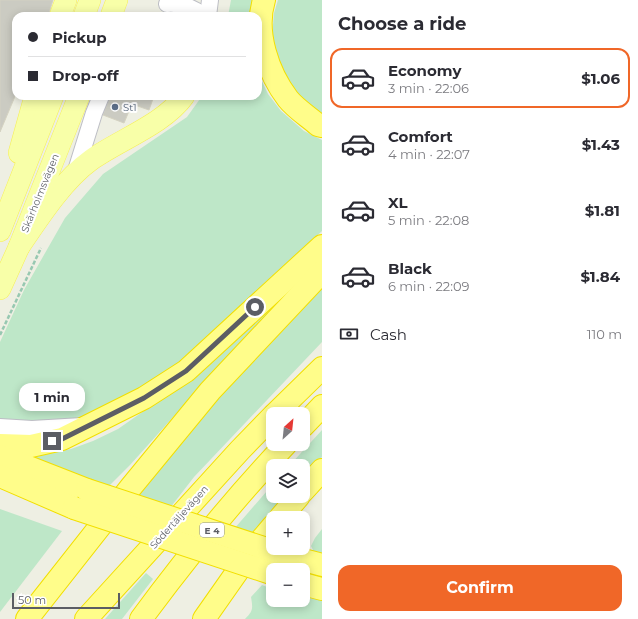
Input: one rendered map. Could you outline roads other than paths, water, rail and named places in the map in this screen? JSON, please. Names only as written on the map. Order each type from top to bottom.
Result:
[{"type":"highway","points":[[261,12],[264,0]]},
{"type":"highway","points":[[262,39],[271,71],[288,99],[318,125],[322,126]]},
{"type":"highway","points":[[0,445],[31,446],[62,439],[144,398],[186,371],[322,246]]},
{"type":"highway","points":[[27,619],[131,487],[210,391],[322,272]]},
{"type":"highway","points":[[282,407],[322,368]]},
{"type":"highway","points":[[310,419],[322,406]]},
{"type":"highway","name":"Södertäljevägen","points":[[86,619],[266,423]]},
{"type":"highway","name":"E 4","points":[[141,619],[176,573],[262,469],[279,451]]},
{"type":"highway","points":[[0,456],[87,490],[258,547],[322,565]]},
{"type":"highway","points":[[310,483],[322,470]]},
{"type":"highway","points":[[0,476],[74,508]]},
{"type":"highway","points":[[0,485],[266,572]]},
{"type":"highway","points":[[286,511],[292,503]]},
{"type":"highway","points":[[204,619],[250,552],[266,534]]},
{"type":"highway","points":[[310,586],[322,589]]},
{"type":"main road","points":[[62,12],[66,0]]},
{"type":"main road","points":[[86,12],[90,0]]},
{"type":"main road","points":[[112,12],[117,0]]},
{"type":"main road","points":[[120,12],[121,0]]},
{"type":"main road","points":[[9,209],[19,152],[34,100]]},
{"type":"main road","points":[[0,231],[51,100]]},
{"type":"main road","name":"Skärholmsvägen","points":[[0,289],[19,247],[77,100]]},
{"type":"main road","points":[[19,247],[40,215],[75,174],[91,160],[166,113],[177,105],[181,100]]},
{"type":"lane","points":[[163,2],[173,3],[196,12],[210,0]]},
{"type":"lane","points":[[75,174],[99,100]]},
{"type":"lane","points":[[0,427],[32,429],[90,426]]},
{"type":"place","name":"St1","points":[[115,107]]}]
